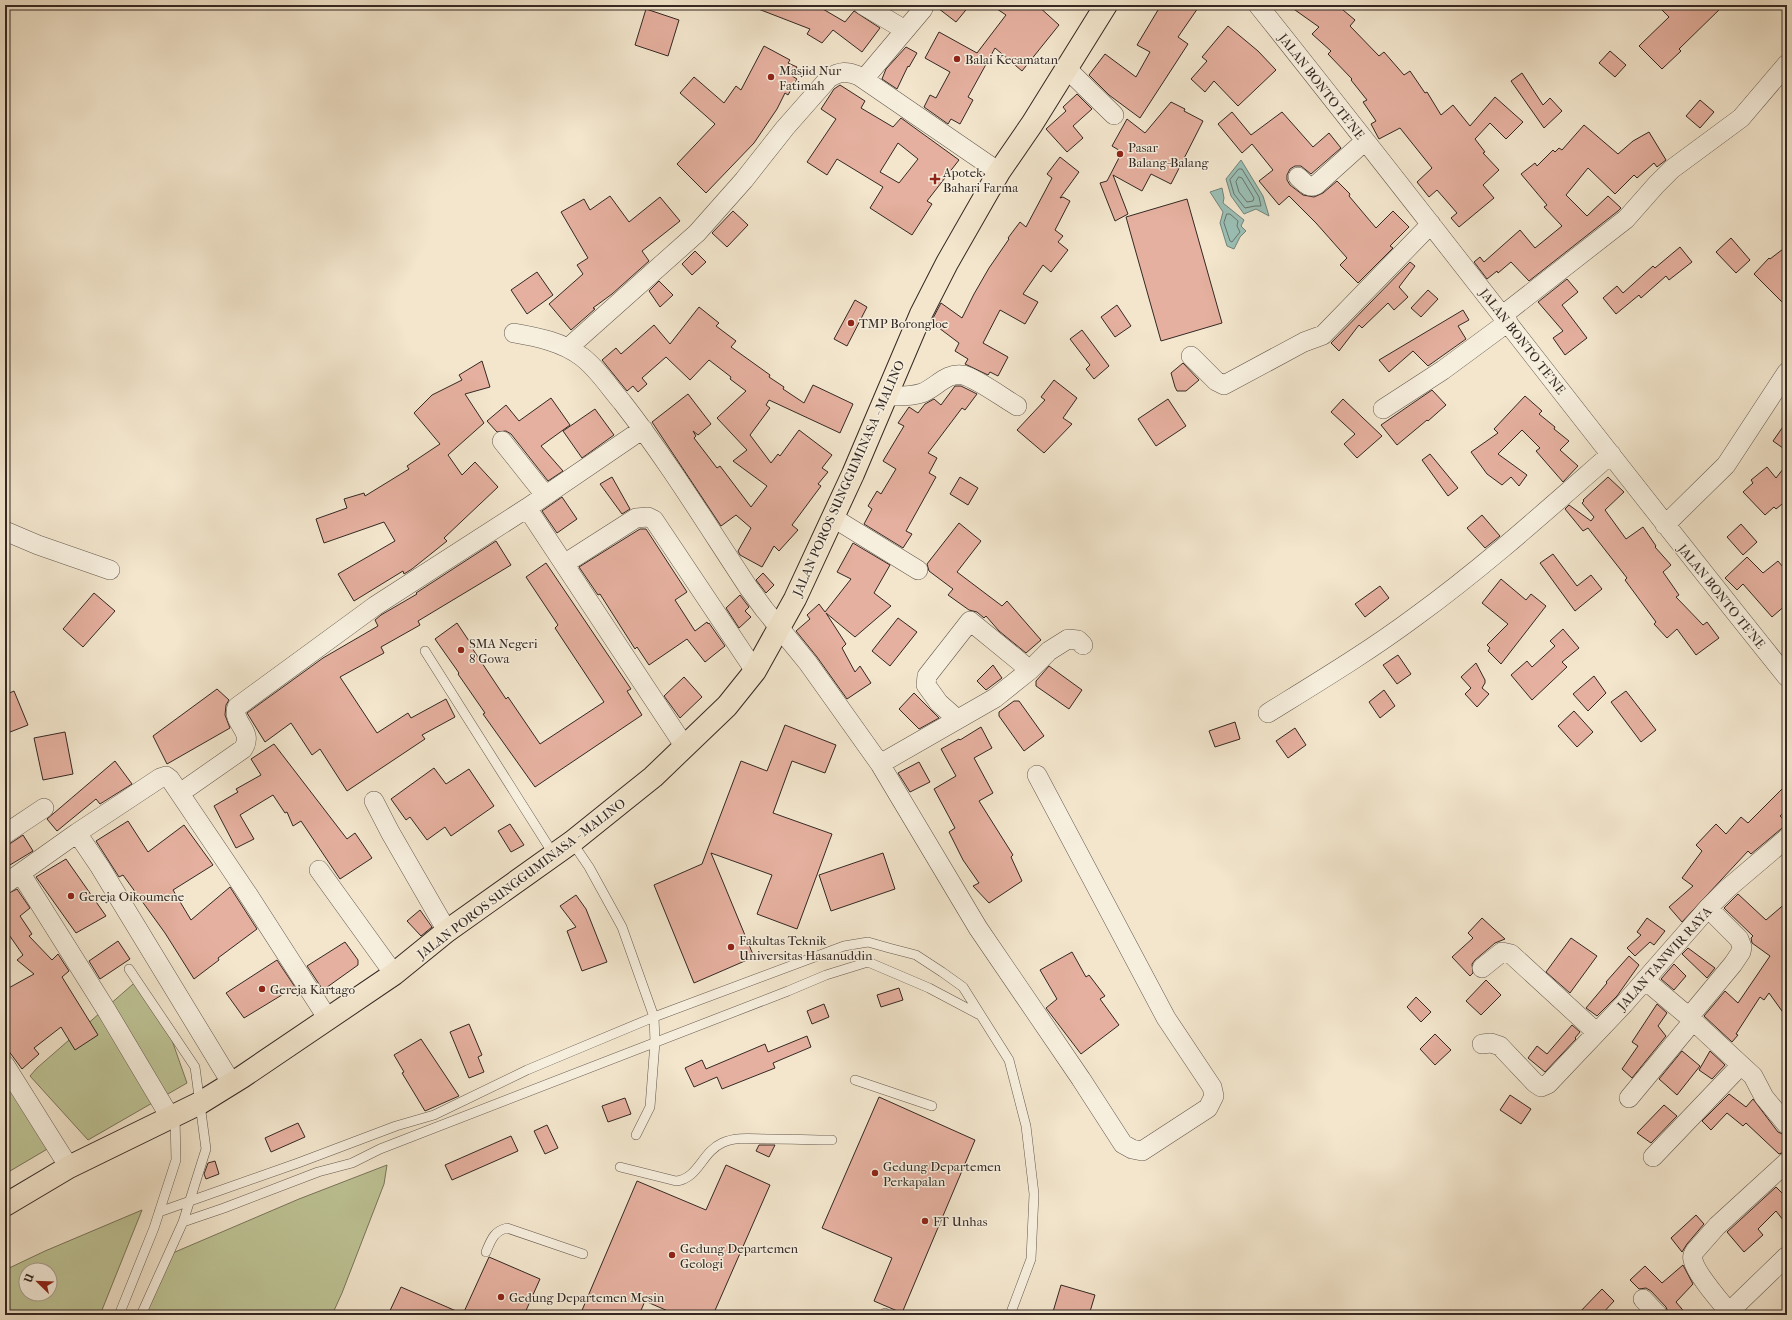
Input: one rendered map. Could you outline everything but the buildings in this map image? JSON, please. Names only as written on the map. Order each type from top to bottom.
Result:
[{"type":"main road","name":"JALAN POROS SUNGGUMINASA - MALINO","points":[[6,1201],[69,1167],[200,1103],[232,1084],[394,974],[447,931],[572,842],[653,777],[727,706],[755,671],[780,628],[853,474],[921,314],[972,218],[999,172],[1032,124],[1106,5]]},
{"type":"street","points":[[863,5],[905,30]]},
{"type":"street","name":"JALAN BONTO TE'NE","points":[[1258,5],[1506,319],[1664,525],[1787,677]]},
{"type":"street","points":[[864,79],[923,8]]},
{"type":"street","points":[[1382,409],[1443,370],[1626,219],[1672,169],[1741,118],[1787,64]]},
{"type":"street","points":[[1066,68],[1114,115]]},
{"type":"street","points":[[568,348],[696,233],[744,180],[785,128],[829,78],[843,72],[850,72],[864,79],[999,172]]},
{"type":"street","points":[[1298,177],[1307,186],[1312,187],[1316,185],[1365,141]]},
{"type":"street","points":[[1191,356],[1216,381],[1224,385],[1304,342],[1318,338],[1323,335],[1431,224]]},
{"type":"street","points":[[514,333],[536,337],[568,348],[581,356],[594,368],[643,429],[748,587],[808,663],[880,764],[978,928],[1077,1072],[1123,1144],[1132,1149],[1142,1151],[1208,1108],[1214,1096],[1212,1087],[1166,1018],[1037,776]]},
{"type":"street","points":[[1664,525],[1715,478],[1726,465],[1787,372]]},
{"type":"street","points":[[886,396],[913,396],[924,392],[947,377],[955,374],[971,378],[1017,406]]},
{"type":"street","points":[[180,793],[243,749],[247,743],[247,737],[236,716],[235,711],[237,707],[375,606],[527,508],[643,429]]},
{"type":"street","points":[[502,441],[545,495]]},
{"type":"street","points":[[1268,714],[1353,660],[1416,617],[1505,548],[1611,454]]},
{"type":"street","points":[[527,508],[685,747]]},
{"type":"street","points":[[564,564],[636,518],[648,517],[654,520],[755,671]]},
{"type":"street","points":[[832,518],[918,570]]},
{"type":"street","points":[[5,531],[38,545],[110,570]]},
{"type":"street","points":[[957,718],[939,703],[926,685],[927,676],[970,621],[1030,670]]},
{"type":"street","points":[[880,764],[957,718],[995,698],[1030,670],[1049,651],[1068,639],[1078,640],[1083,645]]},
{"type":"street","points":[[5,884],[77,833],[160,778],[166,776],[180,793],[328,1019]]},
{"type":"street","points":[[374,801],[390,832],[447,931]]},
{"type":"street","points":[[5,834],[44,808]]},
{"type":"street","points":[[77,833],[100,867],[232,1084]]},
{"type":"street","name":"JALAN TANWIR RAYA","points":[[1482,1044],[1491,1043],[1500,1046],[1535,1083],[1541,1087],[1548,1084],[1645,980],[1708,908],[1727,889],[1787,838]]},
{"type":"street","points":[[319,870],[394,974]]},
{"type":"street","points":[[21,874],[172,1116]]},
{"type":"street","points":[[1629,1098],[1741,952],[1742,947],[1739,939],[1708,908]]},
{"type":"street","points":[[1482,968],[1502,952],[1511,954],[1596,1032]]},
{"type":"street","points":[[1645,980],[1691,1019],[1753,1076],[1764,1097],[1787,1125]]},
{"type":"street","points":[[5,1065],[69,1167]]},
{"type":"street","points":[[1653,1157],[1741,1065]]},
{"type":"street","points":[[1787,1162],[1717,1226],[1695,1251],[1692,1260],[1702,1278],[1728,1314],[1787,1256]]},
{"type":"street","points":[[1643,1300],[1658,1315]]},
{"type":"lane","points":[[425,651],[554,855]]},
{"type":"lane","points":[[572,842],[589,867],[622,927],[654,1017],[655,1042],[650,1108],[636,1135]]},
{"type":"lane","points":[[159,1212],[298,1163],[396,1126],[434,1115],[527,1070],[654,1017],[844,946],[868,942],[916,955],[963,987],[1008,1060],[1026,1126],[1034,1194],[1031,1259],[1010,1315]]},
{"type":"lane","points":[[183,1222],[318,1172],[352,1163],[380,1149],[788,992],[826,975],[868,962],[928,988],[979,1014]]},
{"type":"lane","points":[[128,969],[195,1067],[206,1149],[183,1222],[141,1315]]},
{"type":"lane","points":[[855,1080],[932,1106]]},
{"type":"lane","points":[[119,1315],[159,1212],[176,1160],[172,1116]]},
{"type":"lane","points":[[620,1167],[676,1181],[685,1180],[695,1171],[706,1155],[716,1146],[734,1139],[832,1140]]},
{"type":"lane","points":[[486,1252],[495,1233],[501,1229],[507,1228],[583,1254]]},
{"type":"green space","points":[[140,978],[168,1029],[187,1083],[88,1140],[30,1076],[37,1068]]},
{"type":"green space","points":[[5,1080],[49,1148],[5,1174]]},
{"type":"green space","points":[[387,1165],[384,1184],[332,1315],[144,1315],[168,1255],[299,1199]]},
{"type":"green space","points":[[142,1210],[100,1315],[5,1315],[5,1270],[18,1264],[18,1302],[58,1302],[58,1262],[22,1262]]},
{"type":"water","points":[[1241,160],[1263,196],[1269,216],[1256,209],[1244,214],[1231,196],[1226,179]]},
{"type":"water","points":[[1222,188],[1224,198],[1223,203],[1244,220],[1241,226],[1246,231],[1240,237],[1234,249],[1227,246],[1220,223],[1223,212],[1210,192]]},
{"type":"place","name":"Balai Kecamatan","points":[[957,59]]},
{"type":"place","name":"Masjid Nur Fatimah","points":[[771,77]]},
{"type":"place","name":"Pasar Balang-Balang","points":[[1120,154]]},
{"type":"place","name":"Apotek Bahari Farma","points":[[935,179]]},
{"type":"place","name":"TMP Borongloe","points":[[851,323]]},
{"type":"place","name":"SMA Negeri 8 Gowa","points":[[461,650]]},
{"type":"place","name":"Gereja Oikoumene","points":[[71,896]]},
{"type":"place","name":"Fakultas Teknik Universitas Hasanuddin","points":[[731,947]]},
{"type":"place","name":"Gereja Kartago","points":[[262,989]]},
{"type":"place","name":"Gedung Departemen Perkapalan","points":[[875,1173]]},
{"type":"place","name":"FT Unhas","points":[[925,1221]]},
{"type":"place","name":"Gedung Departemen Geologi","points":[[672,1255]]},
{"type":"place","name":"Gedung Departemen Mesin","points":[[501,1297]]}]
